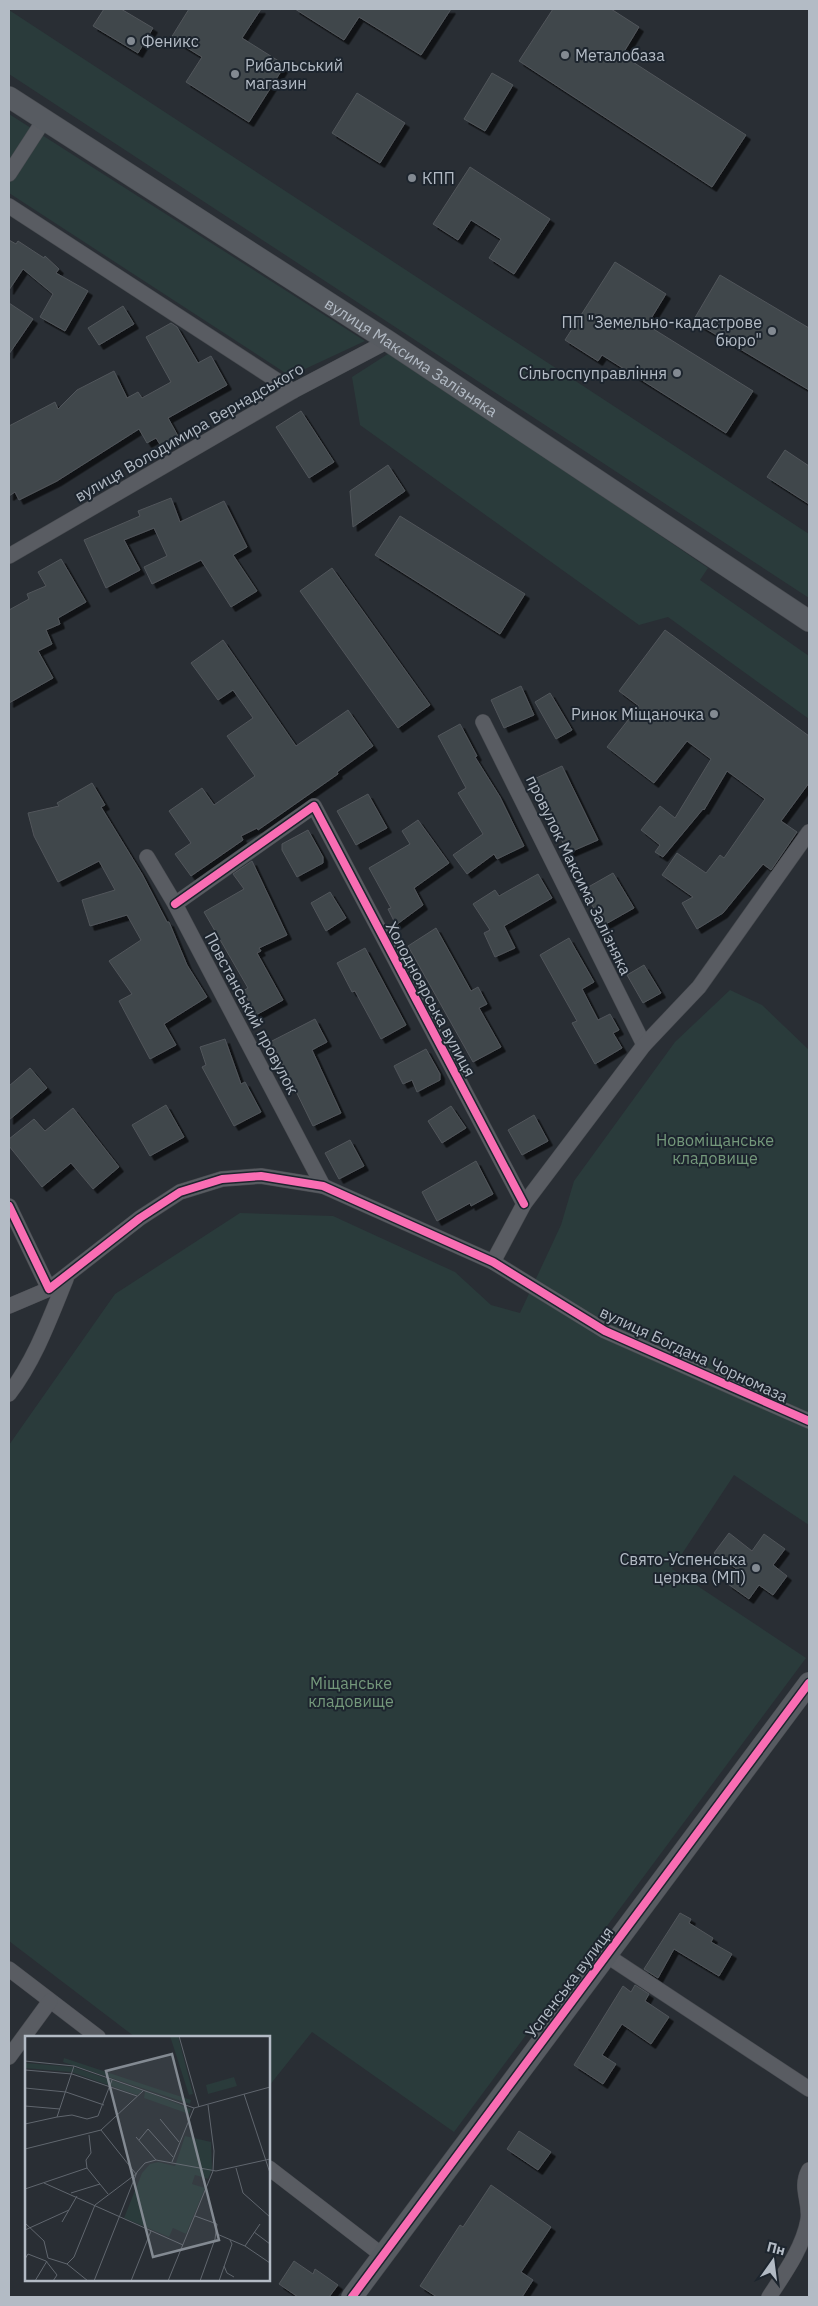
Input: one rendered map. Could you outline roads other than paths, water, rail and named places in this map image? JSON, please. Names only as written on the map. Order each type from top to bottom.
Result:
[{"type":"main road","name":"вулиця Максима Залізняка","points":[[9,97],[388,341],[809,621]]},
{"type":"main road","name":"Успенська вулиця","points":[[352,2297],[809,1683]]},
{"type":"street","points":[[9,174],[44,120]]},
{"type":"street","points":[[9,206],[294,391]]},
{"type":"street","name":"вулиця Володимира Вернадського","points":[[9,556],[294,391],[388,341]]},
{"type":"street","name":"провулок Максима Залізняка","points":[[484,722],[644,1044]]},
{"type":"street","name":"Холодноярська вулиця","points":[[175,904],[314,806],[524,1204]]},
{"type":"street","points":[[492,1262],[524,1204],[644,1044],[699,987],[809,832]]},
{"type":"street","name":"Повстанський провулок","points":[[147,857],[175,904],[323,1186]]},
{"type":"street","name":"вулиця Богдана Чорномаза","points":[[9,1306],[49,1289],[66,1279],[140,1218],[180,1192],[222,1179],[261,1176],[323,1186],[492,1262],[606,1331],[809,1421]]},
{"type":"street","points":[[9,1206],[49,1289]]},
{"type":"street","points":[[9,1394],[20,1379],[49,1321],[66,1279]]},
{"type":"street","name":"Успенська вулиця","points":[[606,1955],[809,2089]]},
{"type":"street","points":[[9,1969],[97,2036]]},
{"type":"street","points":[[9,2057],[50,2000]]},
{"type":"street","points":[[270,2169],[382,2255]]},
{"type":"street","points":[[769,2297],[798,2248],[809,2219],[804,2184],[809,2170]]},
{"type":"place","name":"Феникс","points":[[131,41]]},
{"type":"place","name":"Металобаза","points":[[565,55]]},
{"type":"place","name":"Рибальський магазин","points":[[235,74]]},
{"type":"place","name":"КПП","points":[[412,178]]},
{"type":"place","name":"ПП \"Земельно-кадастрове бюро\"","points":[[772,331]]},
{"type":"place","name":"Сільгоспуправління","points":[[677,373]]},
{"type":"place","name":"Ринок Міщаночка","points":[[714,714]]},
{"type":"place","name":"Свято-Успенська церква (МП)","points":[[756,1568]]},
{"type":"park label","name":"Новоміщанське кладовище","points":[[715,1149]]},
{"type":"park label","name":"Міщанське кладовище","points":[[351,1692]]}]
